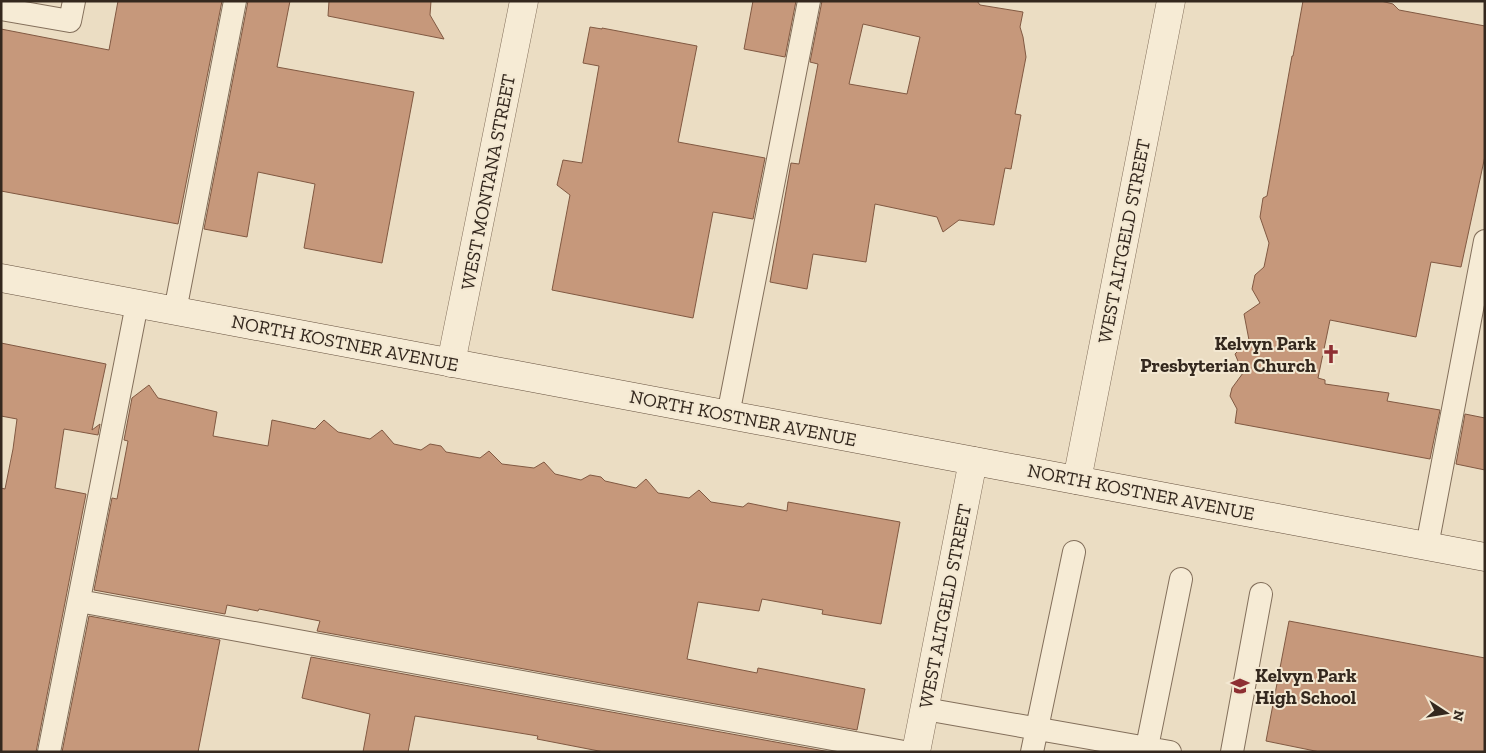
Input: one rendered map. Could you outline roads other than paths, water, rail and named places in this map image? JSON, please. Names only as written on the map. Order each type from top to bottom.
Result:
[{"type":"street","name":"WEST MONTANA STREET","points":[[451,363],[524,1]]},
{"type":"street","name":"WEST ALTGELD STREET","points":[[1077,480],[1171,1]]},
{"type":"street","name":"NORTH KOSTNER AVENUE","points":[[1,278],[1485,557]]},
{"type":"street","name":"WEST ALTGELD STREET","points":[[916,752],[973,461]]},
{"type":"lane","points":[[5,7],[70,22],[74,1]]},
{"type":"lane","points":[[175,311],[235,1]]},
{"type":"lane","points":[[728,415],[809,1]]},
{"type":"lane","points":[[1427,546],[1485,241]]},
{"type":"lane","points":[[49,752],[137,304]]},
{"type":"lane","points":[[1032,752],[1074,552]]},
{"type":"lane","points":[[1146,750],[1181,579]]},
{"type":"lane","points":[[1232,752],[1261,594]]},
{"type":"lane","points":[[79,601],[904,752]]},
{"type":"lane","points":[[925,709],[1037,728],[1146,750],[1170,752]]},
{"type":"place","name":"Kelvyn Park Presbyterian Church","points":[[1331,354]]},
{"type":"place","name":"Kelvyn Park High School","points":[[1240,686]]}]
